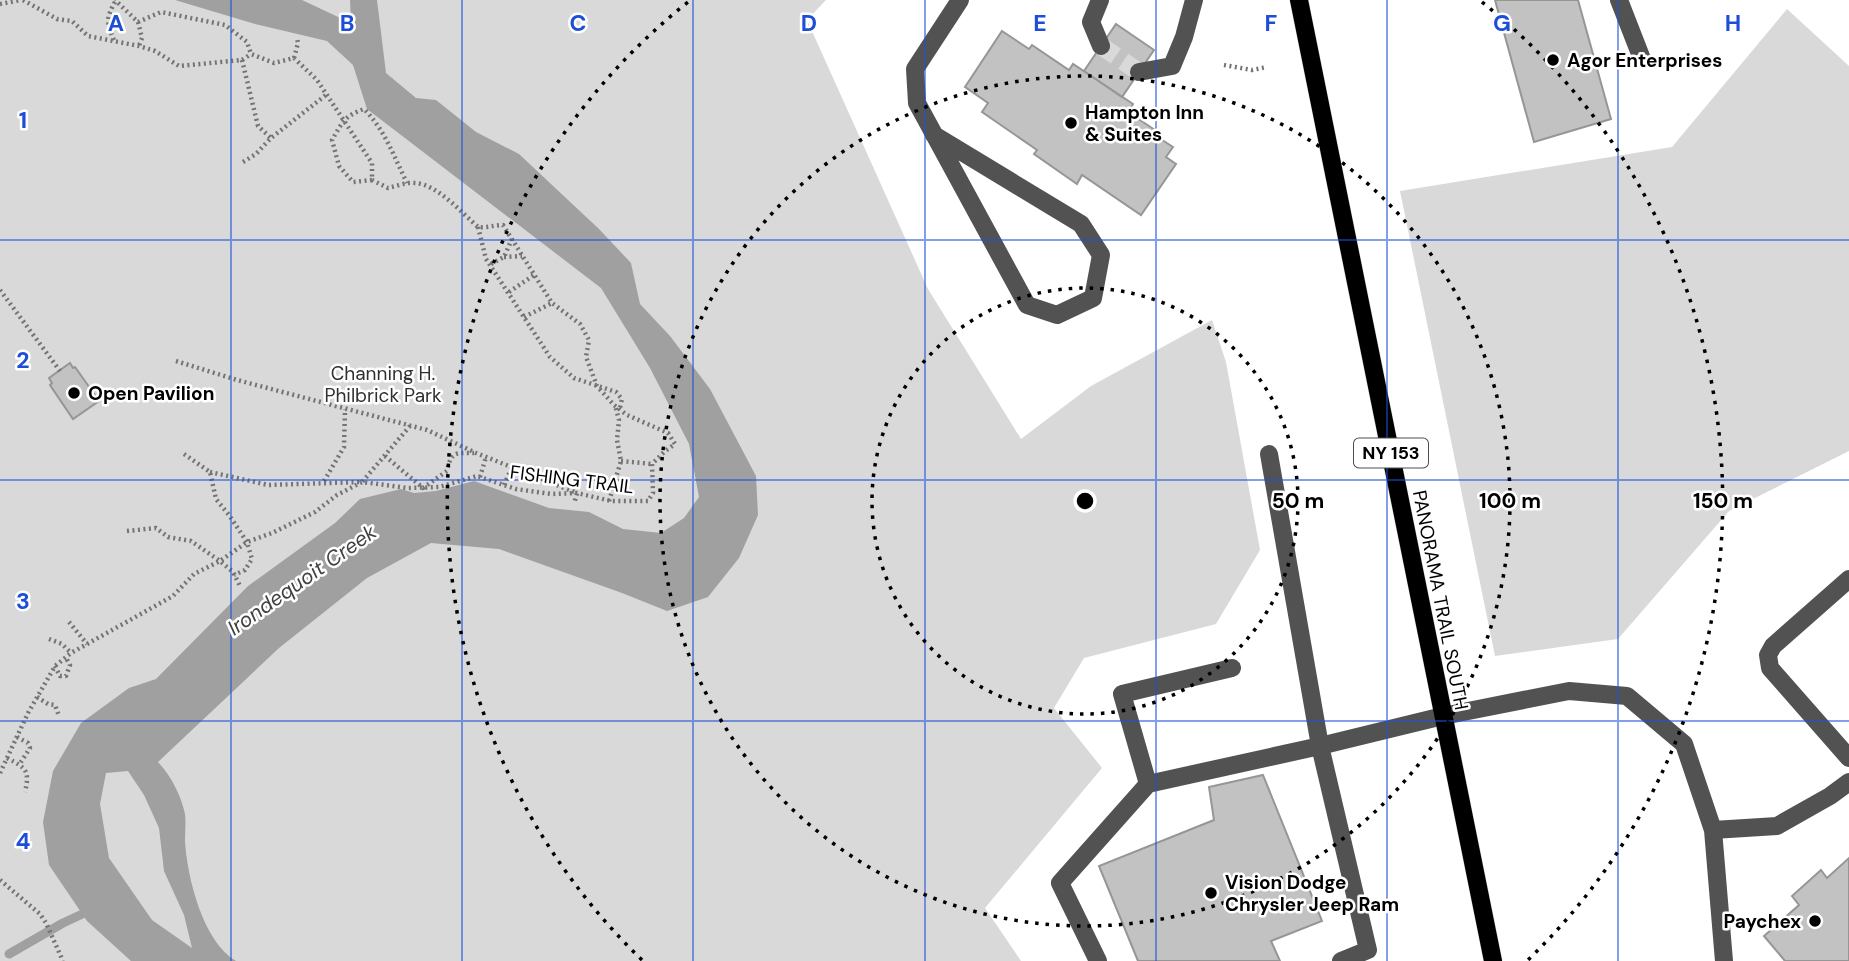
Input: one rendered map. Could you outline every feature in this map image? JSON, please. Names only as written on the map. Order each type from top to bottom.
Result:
[{"type":"main road","name":"PANORAMA TRAIL SOUTH","points":[[1299,0],[1493,961]]},
{"type":"lane","points":[[934,135],[1081,224],[1101,255],[1093,298],[1057,315],[1027,305],[934,135],[917,103],[915,69],[960,0]]},
{"type":"lane","points":[[1100,0],[1091,22],[1101,46]]},
{"type":"lane","points":[[1139,72],[1172,66],[1185,37],[1194,0]]},
{"type":"lane","points":[[1619,0],[1642,59]]},
{"type":"lane","points":[[1269,454],[1320,747],[1368,950],[1341,961]]},
{"type":"lane","points":[[1849,579],[1773,646],[1768,655],[1770,668],[1849,758]]},
{"type":"lane","points":[[1148,784],[1122,694],[1232,668]]},
{"type":"lane","points":[[1098,961],[1060,883],[1148,784],[1320,747],[1443,716],[1569,691],[1627,696],[1684,744],[1713,830],[1724,961]]},
{"type":"lane","points":[[1713,830],[1777,826],[1849,782]]},
{"type":"path","points":[[0,4],[22,0],[57,19],[72,21],[88,36],[155,51],[179,66],[243,60],[251,54]]},
{"type":"path","points":[[114,40],[108,27],[107,15],[116,0],[138,22],[142,38],[139,46]]},
{"type":"path","points":[[138,22],[161,12],[225,25],[247,43],[251,54],[274,63],[294,58]]},
{"type":"path","points":[[294,58],[297,38]]},
{"type":"path","points":[[294,58],[317,80],[372,163],[372,180]]},
{"type":"path","points":[[243,60],[258,126],[271,138]]},
{"type":"path","points":[[1224,65],[1252,70],[1267,67]]},
{"type":"path","points":[[243,162],[326,95]]},
{"type":"path","points":[[407,183],[388,139],[372,117],[364,109],[350,114],[332,140],[339,166],[353,183],[372,180],[388,188],[418,183],[440,194],[478,227],[503,225],[512,239],[504,257]]},
{"type":"path","points":[[478,227],[486,259],[550,357],[574,378],[616,392],[622,398],[620,409]]},
{"type":"path","name":"FISHING TRAIL","points":[[480,477],[516,489],[552,494],[577,493],[609,501],[648,501],[653,493],[652,464],[675,444],[668,433],[627,415],[597,386],[586,357],[589,340],[580,324],[552,303],[512,239]]},
{"type":"path","points":[[491,264],[504,257],[523,256]]},
{"type":"path","points":[[509,292],[534,275]]},
{"type":"path","points":[[0,289],[60,371]]},
{"type":"path","points":[[524,317],[552,303]]},
{"type":"path","points":[[176,360],[237,380],[427,430],[476,453],[577,493],[575,504]]},
{"type":"path","points":[[609,501],[621,461],[617,440],[619,420],[614,405]]},
{"type":"path","points":[[324,482],[344,447],[345,409]]},
{"type":"path","points":[[0,773],[55,666],[71,653],[173,596],[194,574],[220,561],[247,542],[315,512],[337,495],[362,482],[410,426]]},
{"type":"path","points":[[423,488],[447,471],[450,458],[455,454],[476,453]]},
{"type":"path","points":[[184,454],[210,472],[268,485],[362,482],[408,488],[439,488],[480,477],[486,457]]},
{"type":"path","points":[[385,456],[423,488]]},
{"type":"path","points":[[621,461],[652,464]]},
{"type":"path","points":[[503,485],[512,467]]},
{"type":"path","points":[[210,472],[216,499],[247,542],[252,559],[245,570],[234,576]]},
{"type":"path","points":[[127,531],[156,528],[168,537],[191,541],[220,561],[240,586]]},
{"type":"path","points":[[69,622],[87,644]]},
{"type":"path","points":[[49,639],[62,644],[71,653]]},
{"type":"path","points":[[55,666],[60,676],[66,676],[70,665],[66,658]]},
{"type":"path","points":[[37,697],[55,705],[59,716]]},
{"type":"path","points":[[17,737],[28,743],[30,748],[19,765]]},
{"type":"path","points":[[7,758],[23,767],[28,777],[25,792]]},
{"type":"path","points":[[0,880],[40,914],[47,923],[63,961]]},
{"type":"green space","name":"Channing H. Philbrick Park","points":[[0,0],[826,0],[807,20],[928,289],[1021,439],[1091,386],[1212,320],[1226,362],[1260,550],[1216,624],[1084,658],[1054,708],[1102,768],[985,908],[1021,961],[0,961]]},
{"type":"green space","points":[[1787,9],[1849,66],[1849,451],[1729,511],[1618,639],[1495,656],[1400,191],[1672,147]]},
{"type":"water","name":"Irondequoit Creek","points":[[175,0],[302,0],[351,23],[350,0],[377,0],[386,73],[416,98],[436,100],[476,132],[519,154],[631,263],[640,304],[670,336],[710,389],[756,476],[758,515],[739,558],[708,597],[667,611],[499,549],[431,543],[367,578],[279,648],[158,762],[175,786],[183,807],[186,856],[199,907],[214,939],[224,952],[236,961],[131,961],[87,921],[49,865],[43,822],[53,771],[81,723],[129,688],[156,679],[248,586],[335,523],[360,499],[401,489],[414,493],[436,491],[474,481],[549,508],[589,512],[623,529],[661,533],[684,518],[699,497],[689,444],[650,368],[601,288],[367,109],[353,65],[327,41],[255,24]],"holes":[[[128,771],[144,795],[159,828],[164,871],[184,915],[192,948],[152,920],[109,858],[100,804],[106,773]]]},
{"type":"building","name":"Agor Enterprises","points":[[1495,0],[1578,0],[1611,119],[1534,142]]},
{"type":"building","points":[[1116,24],[1154,50],[1122,97],[1084,71]]},
{"type":"building","name":"Hampton Inn & Suites","points":[[1002,31],[1029,49],[1032,45],[1069,70],[1073,64],[1133,104],[1128,112],[1161,134],[1159,138],[1173,147],[1166,157],[1176,164],[1141,215],[1082,175],[1077,184],[1034,154],[1037,150],[982,112],[988,103],[965,87]]},
{"type":"building","name":"Open Pavilion","points":[[70,363],[99,401],[73,419],[50,385],[52,383],[49,378]]},
{"type":"building","name":"Vision Dodge Chrysler Jeep Ram","points":[[1263,775],[1322,921],[1271,941],[1280,961],[1138,961],[1099,866],[1214,820],[1209,787]]},
{"type":"building","name":"Paychex","points":[[1849,858],[1849,961],[1785,961],[1764,936],[1799,905],[1792,896],[1821,870],[1827,878]]},
{"type":"waterway","points":[[9,954],[91,910]]},
{"type":"tunnel","points":[[1101,46],[1139,72]]},
{"type":"place","name":"Agor Enterprises","points":[[1553,60]]},
{"type":"place","name":"Hampton Inn & Suites","points":[[1071,123]]},
{"type":"place","name":"Open Pavilion","points":[[74,393]]},
{"type":"place","name":"Vision Dodge Chrysler Jeep Ram","points":[[1211,893]]},
{"type":"place","name":"Paychex","points":[[1815,921]]}]
